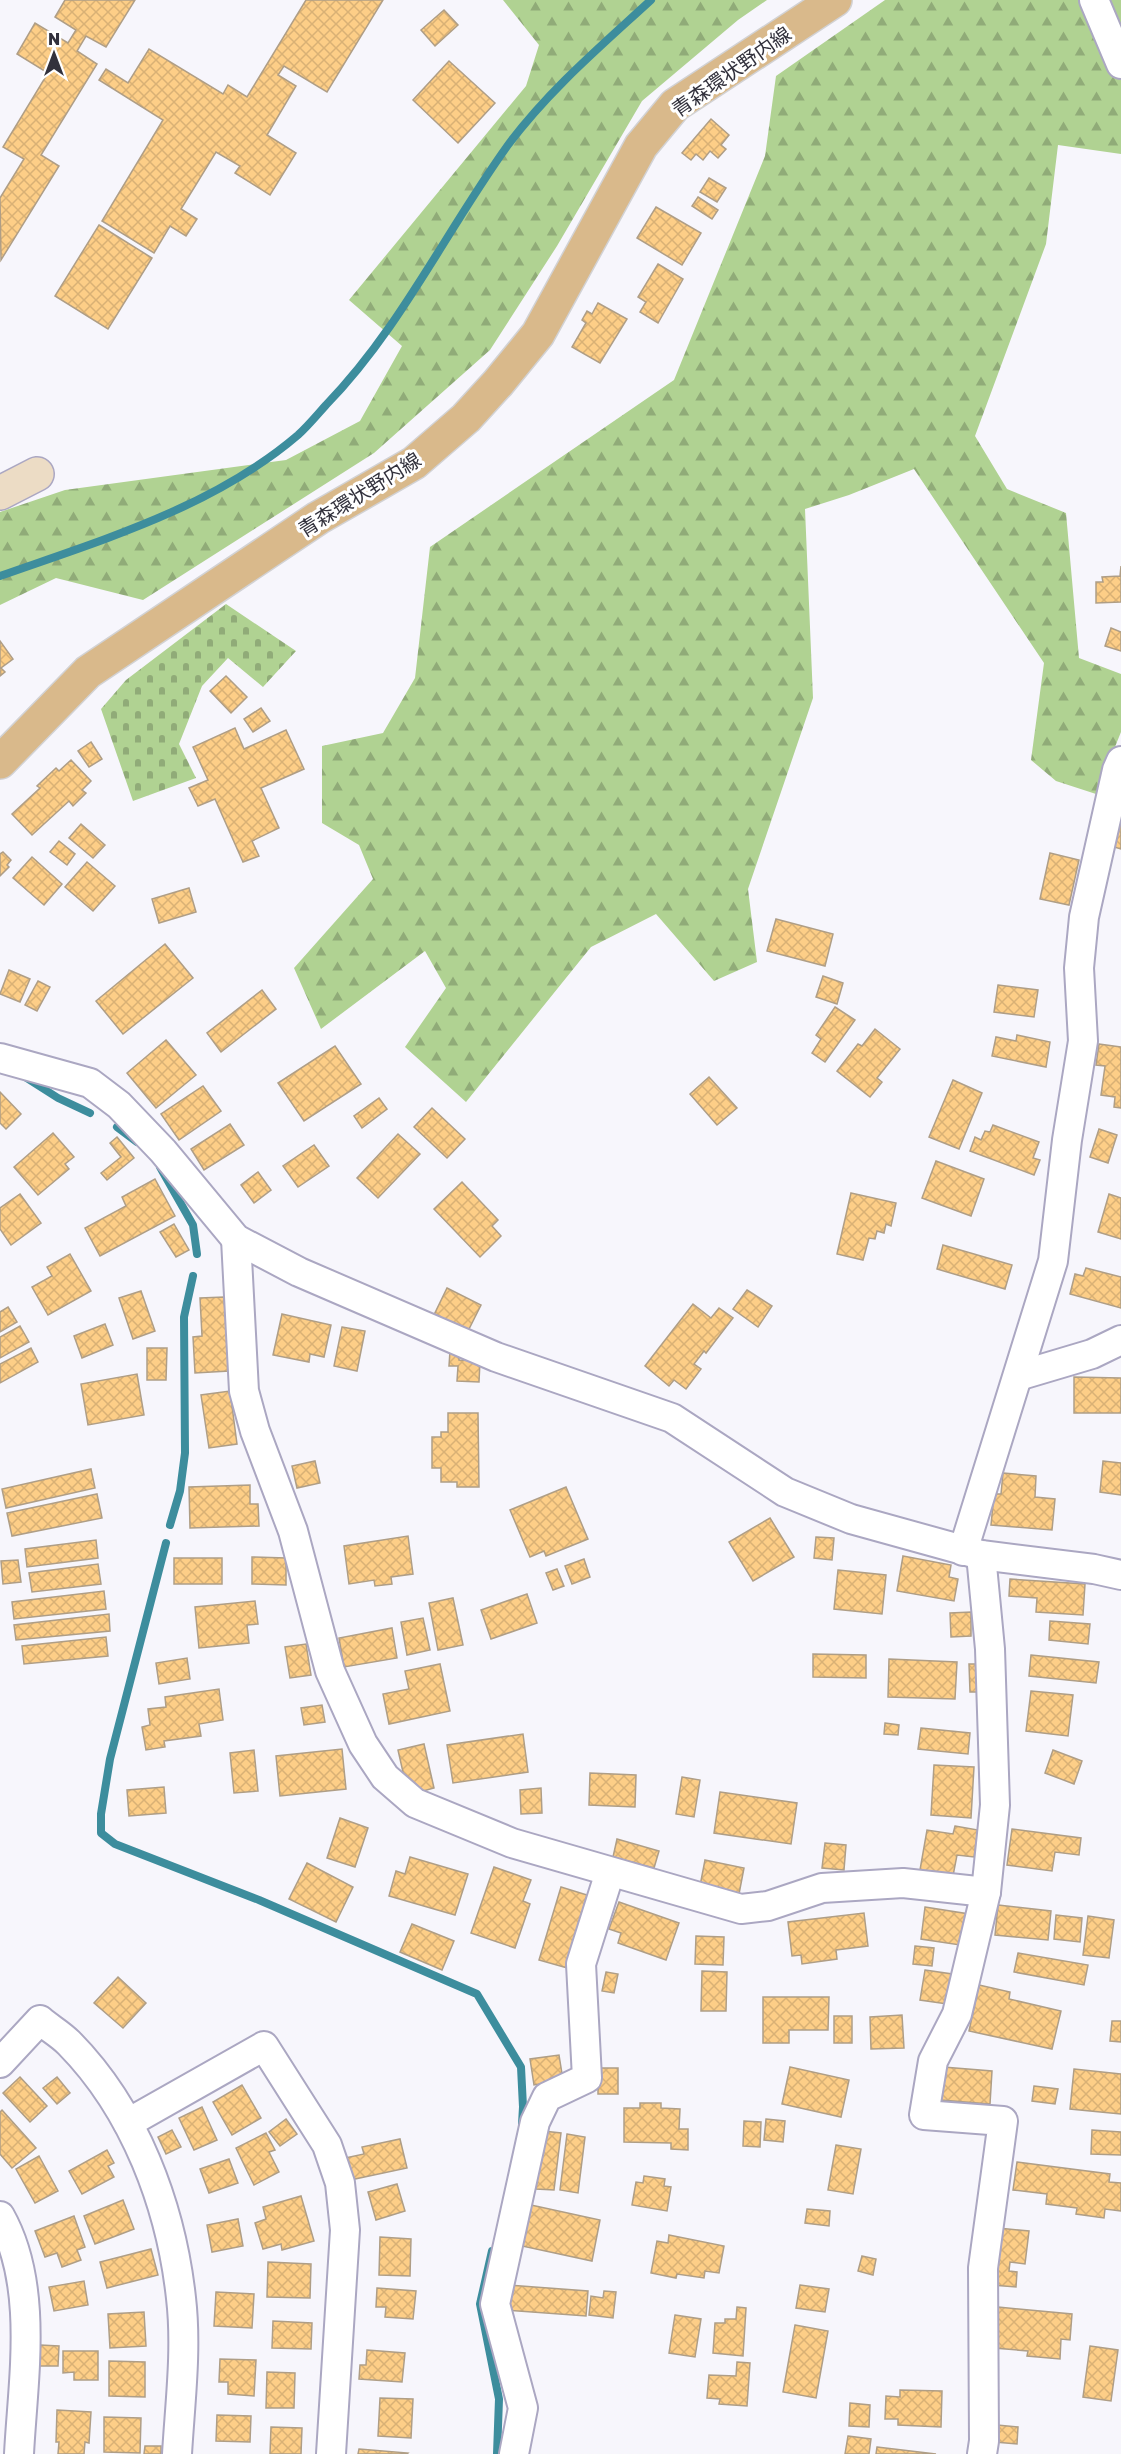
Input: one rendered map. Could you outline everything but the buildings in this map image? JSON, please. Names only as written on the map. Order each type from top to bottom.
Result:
[{"type":"main road","name":"青森環状野内線","points":[[0,762],[88,672],[318,519],[414,463],[466,418],[538,334],[641,146],[675,105],[835,0]]},
{"type":"street","points":[[1094,0],[1121,64]]},
{"type":"street","points":[[0,493],[37,474]]},
{"type":"street","points":[[982,2454],[984,2441],[983,2268],[1003,2121],[924,2115],[933,2061],[957,2014],[986,1892],[995,1805],[990,1649],[972,1553],[1018,1376],[1053,1262],[1067,1140],[1083,1041],[1079,968],[1084,917],[1121,760]]},
{"type":"street","points":[[0,1058],[90,1083],[119,1105],[163,1151],[236,1239],[299,1272],[496,1357],[672,1418],[785,1492],[850,1519],[972,1553],[1094,1569],[1121,1575]]},
{"type":"street","points":[[236,1239],[244,1391],[255,1431],[293,1531],[330,1671],[363,1743],[385,1777],[415,1803],[512,1843],[741,1909],[768,1906],[822,1888],[903,1883],[986,1892]]},
{"type":"street","points":[[1018,1376],[1092,1354],[1121,1340]]},
{"type":"street","points":[[514,2454],[523,2408],[495,2304],[536,2122],[547,2097],[587,2078],[581,1964],[610,1872]]},
{"type":"street","points":[[0,2063],[40,2020],[68,2042],[128,2123],[164,2211],[182,2300],[183,2351],[177,2454]]},
{"type":"street","points":[[128,2123],[264,2046],[327,2145],[340,2183],[345,2230],[331,2454]]},
{"type":"street","points":[[0,2216],[7,2229],[21,2271],[26,2319],[19,2454]]},
{"type":"green space","points":[[503,0],[767,0],[738,20],[642,101],[557,246],[490,350],[374,453],[143,600],[56,578],[0,605],[0,512],[65,490],[286,460],[360,421],[402,346],[349,300],[526,86],[539,45]]},
{"type":"green space","points":[[885,0],[1121,0],[1121,154],[1058,145],[1046,244],[975,436],[1007,489],[1066,513],[1079,658],[1121,674],[1121,732],[1096,794],[1056,781],[1031,760],[1044,663],[914,469],[849,495],[805,509],[813,698],[748,889],[757,962],[714,981],[656,914],[591,947],[466,1102],[405,1047],[446,988],[425,951],[321,1029],[294,968],[373,879],[359,845],[322,823],[322,746],[383,733],[415,678],[430,547],[674,380],[765,156],[776,76]]},
{"type":"green space","points":[[226,604],[296,651],[263,687],[228,658],[202,686],[179,744],[196,778],[133,801],[101,709],[126,680]]},
{"type":"waterway","points":[[0,576],[117,535],[194,502],[265,460],[298,435],[353,376],[377,344],[422,279],[485,178],[524,125],[576,69],[651,0]]},
{"type":"waterway","points":[[25,1077],[58,1098],[90,1113]]},
{"type":"waterway","points":[[117,1127],[137,1142]]},
{"type":"waterway","points":[[160,1167],[193,1225],[197,1254]]},
{"type":"waterway","points":[[170,1525],[180,1491],[185,1453],[184,1317],[193,1276]]},
{"type":"waterway","points":[[166,1543],[110,1759],[101,1814],[101,1833],[115,1844],[259,1900],[477,1994],[521,2067],[522,2124]]},
{"type":"waterway","points":[[492,2251],[480,2304],[499,2399],[497,2454]]}]
